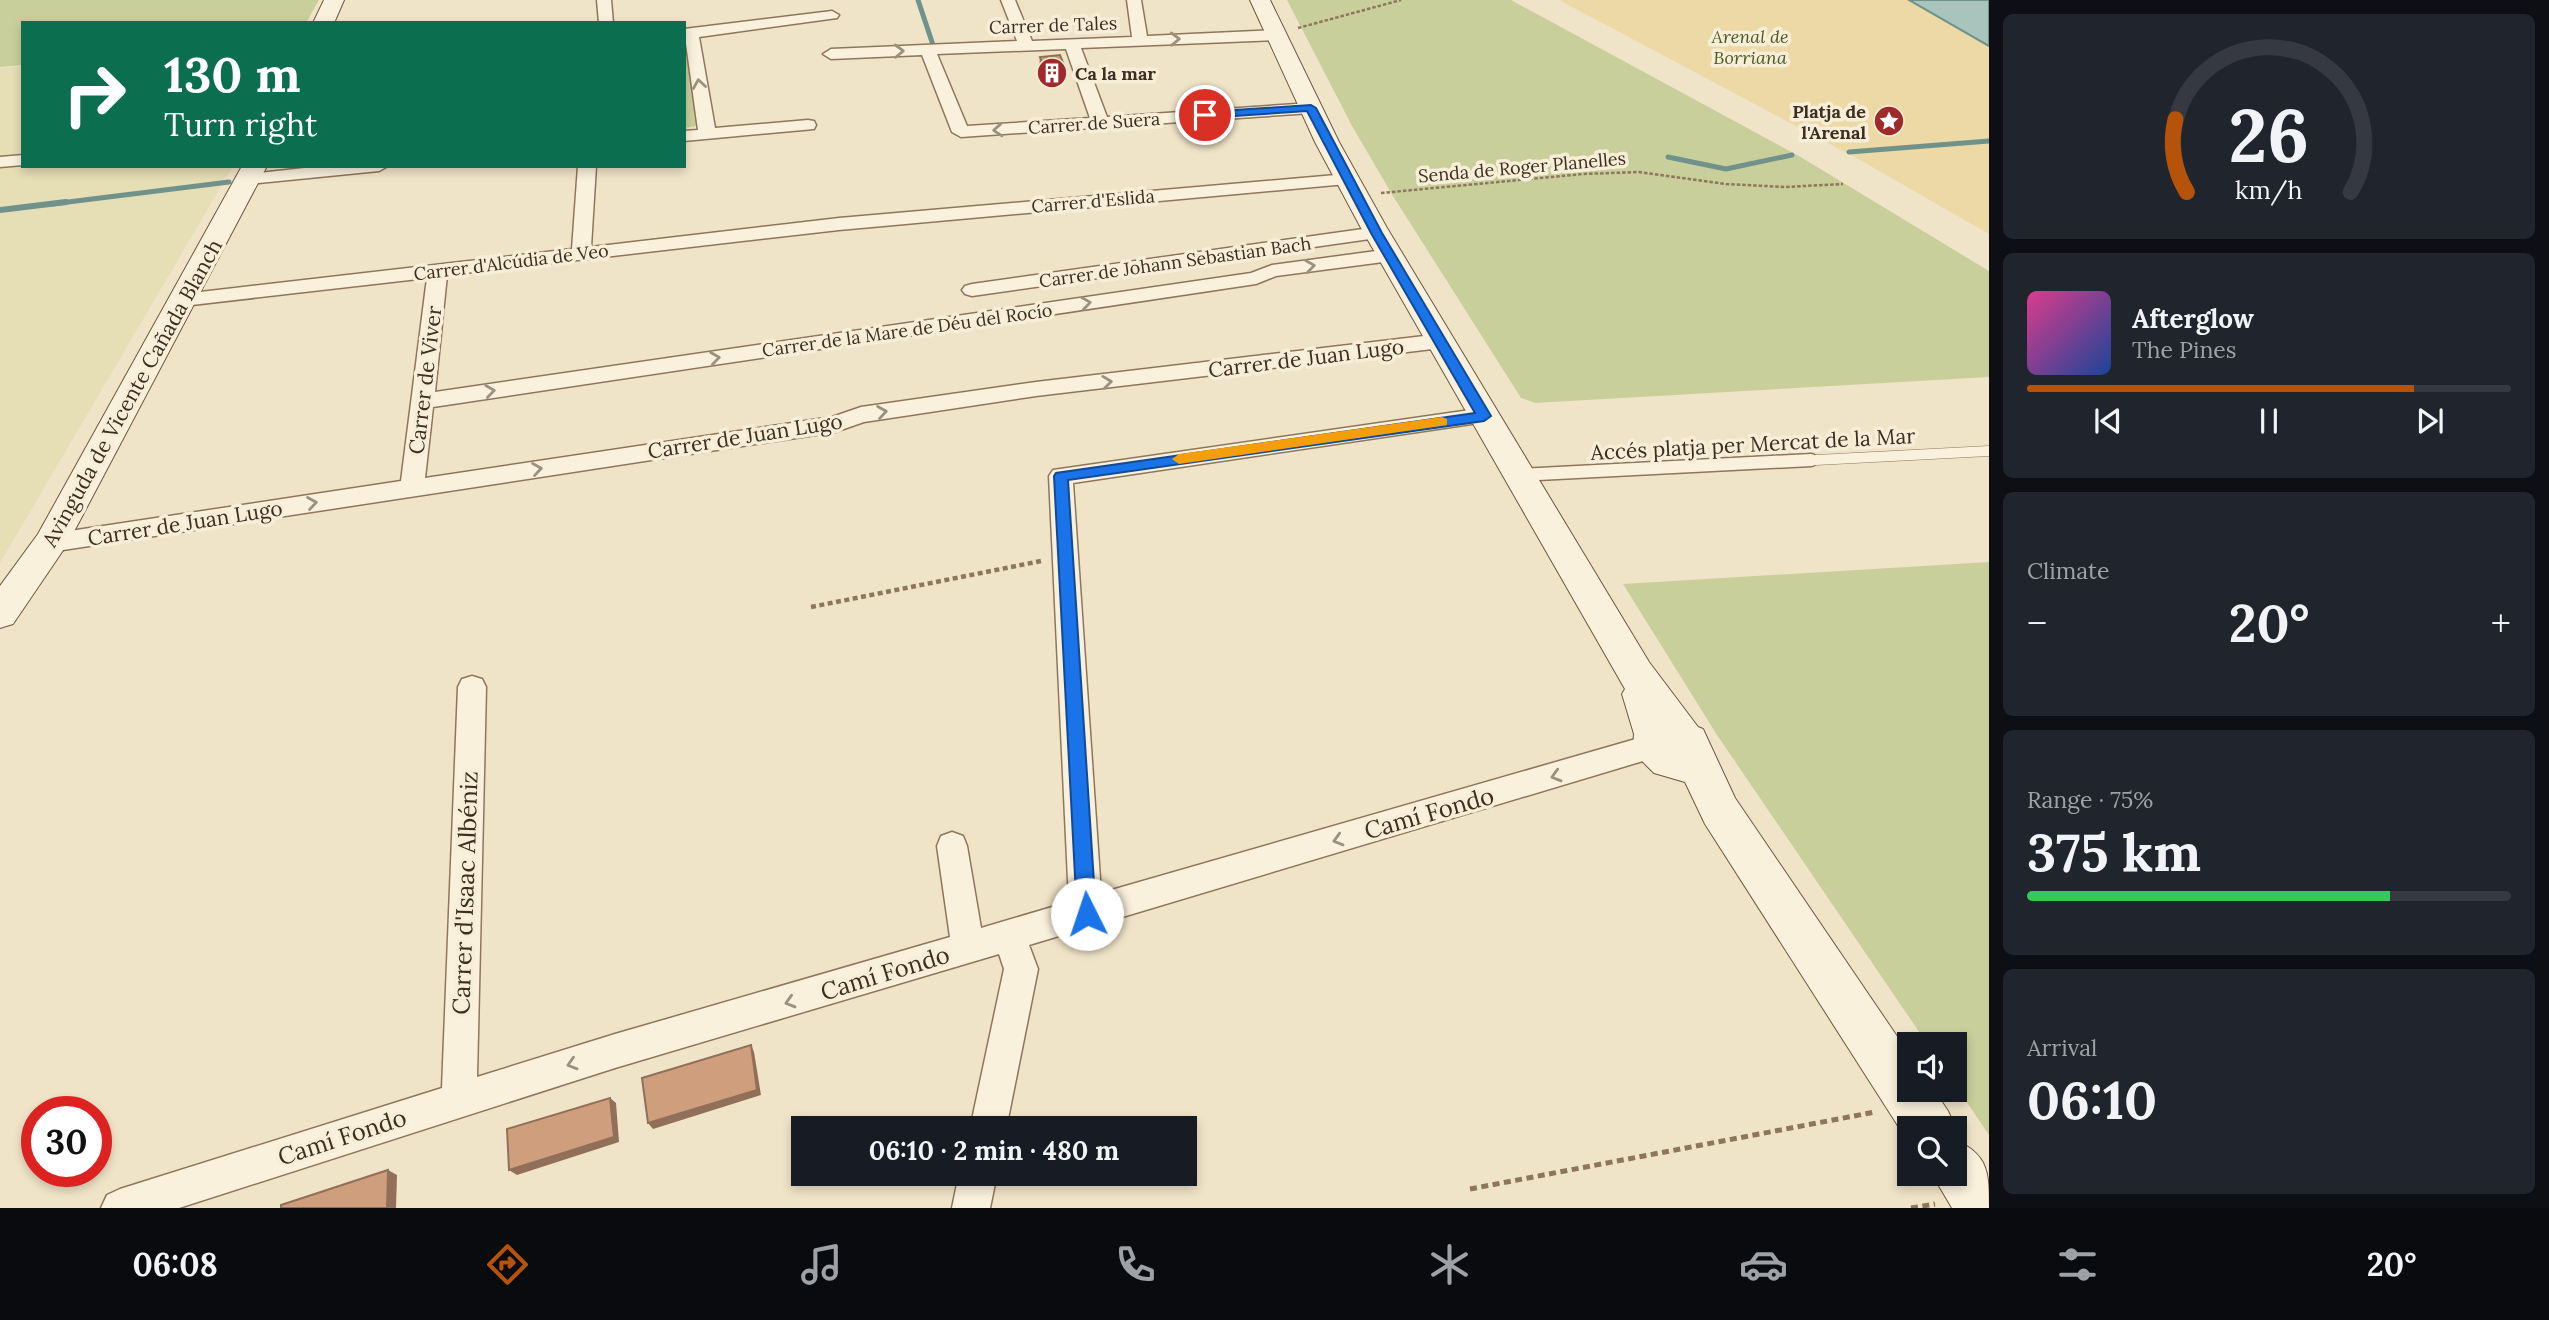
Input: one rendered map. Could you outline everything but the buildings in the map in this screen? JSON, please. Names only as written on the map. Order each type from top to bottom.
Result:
[{"type":"street","points":[[324,21],[334,0]]},
{"type":"street","points":[[604,0],[606,21]]},
{"type":"street","points":[[1008,0],[1027,46]]},
{"type":"street","points":[[1134,0],[1140,41]]},
{"type":"street","points":[[1260,0],[1282,32],[1311,108],[1358,186],[1384,244],[1635,673],[1672,747],[1720,811],[1922,1116]]},
{"type":"street","name":"Carrer de Tales","points":[[831,34],[928,50],[1282,32]]},
{"type":"street","points":[[707,134],[688,34],[831,34]]},
{"type":"street","points":[[1072,44],[1100,122]]},
{"type":"street","points":[[928,50],[961,132]]},
{"type":"street","name":"Carrer de Suera","points":[[961,132],[1311,108]]},
{"type":"street","points":[[686,136],[808,125]]},
{"type":"street","points":[[0,162],[21,160]]},
{"type":"street","points":[[252,173],[343,168]]},
{"type":"street","points":[[581,254],[587,168]]},
{"type":"street","name":"Avinguda de Vicente Cañada Blanch","points":[[0,614],[51,543],[252,173]]},
{"type":"street","name":"Carrer d'Eslida","points":[[839,224],[1358,186]]},
{"type":"street","name":"Carrer d'Alcúdia de Veo","points":[[183,300],[839,224]]},
{"type":"street","name":"Carrer de Johann Sebastian Bach","points":[[972,290],[1384,244]]},
{"type":"street","name":"Carrer de la Mare de Déu del Rocío","points":[[423,401],[1242,281],[1272,271],[1384,244]]},
{"type":"street","name":"Carrer de Viver","points":[[412,488],[438,271]]},
{"type":"street","name":"Carrer de Juan Lugo","points":[[51,543],[835,424],[861,415],[1036,388],[1441,341]]},
{"type":"street","points":[[1087,914],[1061,476],[1484,416]]},
{"type":"street","name":"Carrer d'Isaac Albéniz","points":[[459,1099],[472,687]]},
{"type":"street","name":"Camí Fondo","points":[[120,1208],[459,1099],[968,948],[1672,747]]},
{"type":"street","points":[[952,846],[968,948]]},
{"type":"street","points":[[991,1116],[1021,969],[1010,936]]},
{"type":"street","points":[[1967,1184],[1983,1208]]},
{"type":"street","points":[[971,1208],[976,1186]]},
{"type":"lane","name":"Accés platja per Mercat de la Mar","points":[[1519,475],[1989,451]]},
{"type":"path","points":[[1282,32],[1401,0]]},
{"type":"path","name":"Senda de Roger Planelles","points":[[1358,186],[1639,172],[1726,184],[1785,187],[1843,184]]},
{"type":"path","points":[[811,607],[1066,556]]},
{"type":"path","points":[[1470,1189],[1897,1121]]},
{"type":"shaded area","points":[[21,66],[21,157],[0,159],[0,68]]},
{"type":"shaded area","points":[[21,162],[21,168],[232,168],[0,563],[0,165]]},
{"type":"green space","points":[[0,0],[319,0],[307,21],[21,21],[21,65],[0,67]]},
{"type":"green space","points":[[1287,0],[1511,0],[1799,156],[1989,271],[1989,377],[1535,403],[1521,398],[1393,196],[1352,126]]},
{"type":"green space","points":[[686,54],[697,126],[686,128]]},
{"type":"green space","points":[[1989,562],[1989,1135],[1967,1102],[1967,1032],[1919,1032],[1717,735],[1623,584]]},
{"type":"sand","name":"Platja de l'Arenal","points":[[1559,0],[1909,0],[1989,46],[1989,234],[1860,160]]},
{"type":"water","points":[[1909,0],[1989,0],[1989,46]]},
{"type":"waterway","points":[[918,0],[933,45]]},
{"type":"waterway","points":[[1849,152],[1989,141]]},
{"type":"waterway","points":[[1668,157],[1726,169],[1792,155]]},
{"type":"waterway","points":[[52,204],[229,182]]},
{"type":"waterway","points":[[0,210],[66,202]]},
{"type":"slow traffic","points":[[1179,459],[1442,422]]},
{"type":"place","name":"Ca la mar","points":[[1052,73]]},
{"type":"place","name":"Platja de l'Arenal","points":[[1889,121]]},
{"type":"route","points":[[1087,914],[1061,476],[1484,416],[1377,233],[1311,108],[1205,115]]},
{"type":"park label","name":"Arenal de Borriana","points":[[1750,46]]}]
